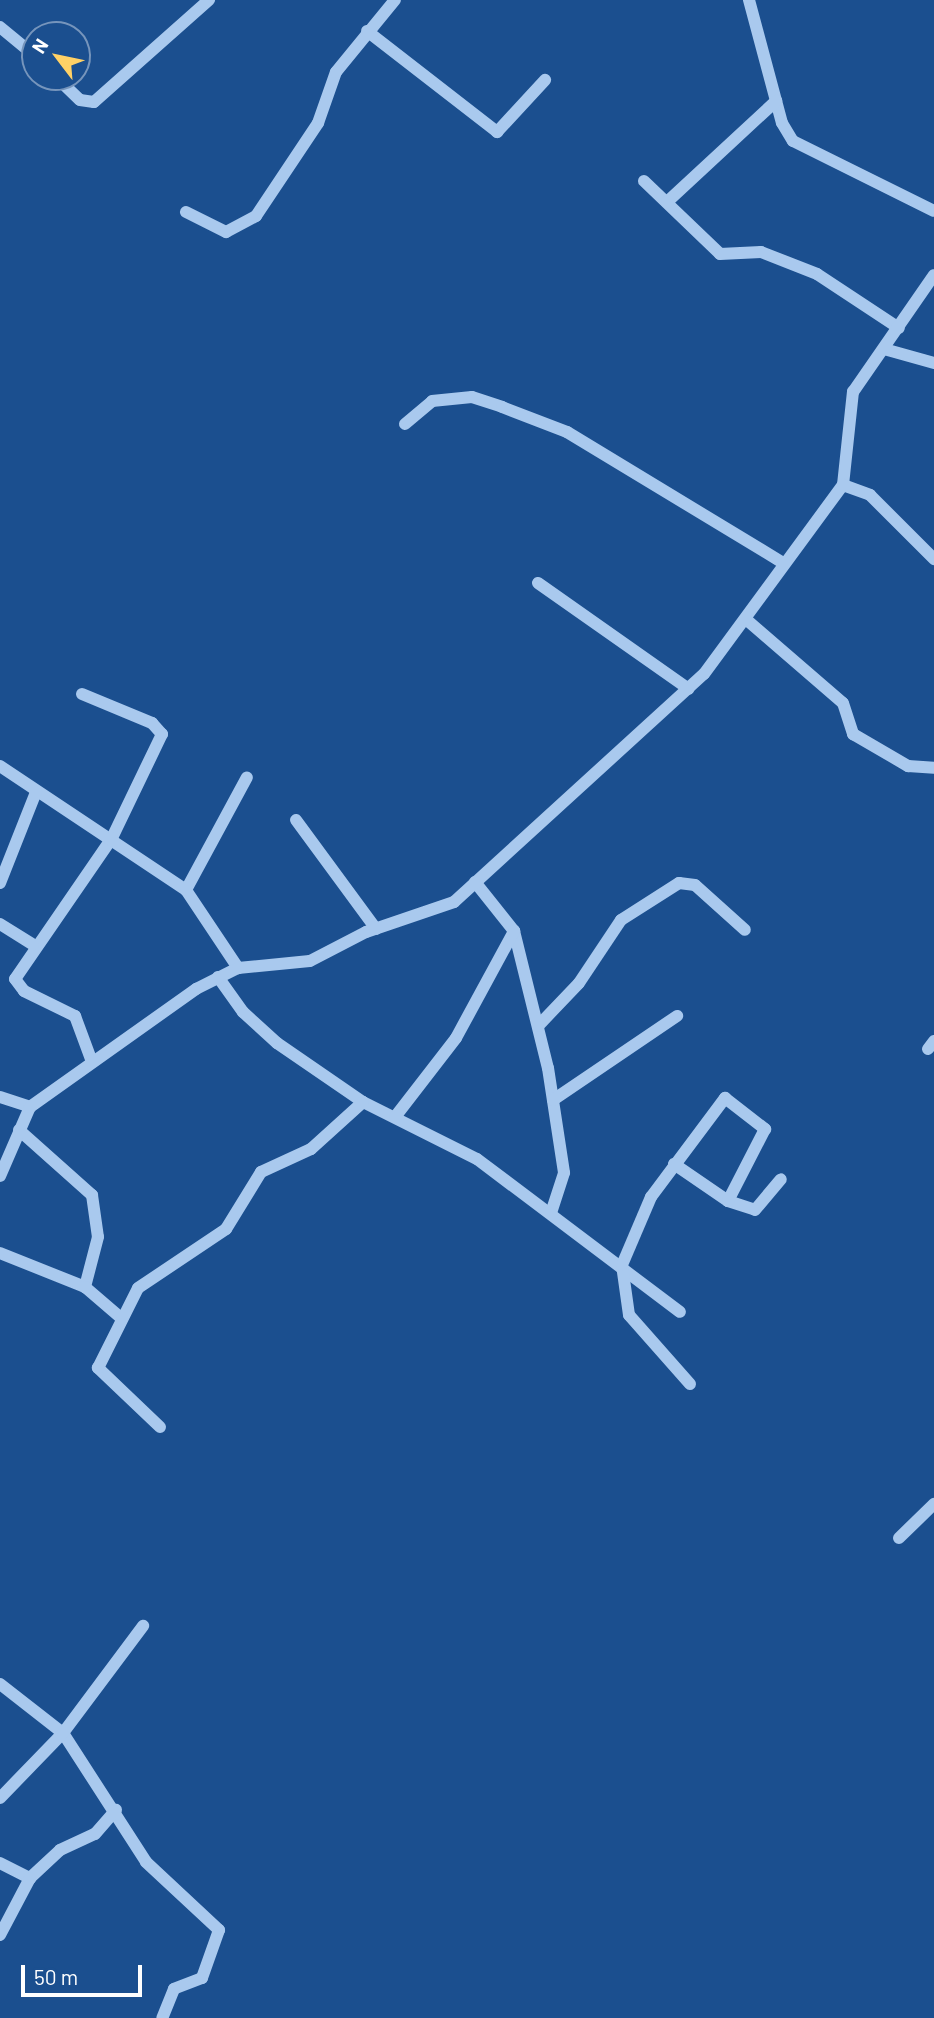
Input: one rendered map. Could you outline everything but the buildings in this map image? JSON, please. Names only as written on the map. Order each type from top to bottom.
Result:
[{"type":"street","points":[[71,91],[80,100],[94,102],[209,0]]},
{"type":"street","points":[[186,212],[226,232],[256,216],[318,123],[336,72],[396,0]]},
{"type":"street","points":[[749,0],[776,101],[793,141],[934,211]]},
{"type":"street","points":[[0,27],[21,44]]},
{"type":"street","points":[[367,32],[497,132],[545,80]]},
{"type":"street","points":[[667,202],[776,101]]},
{"type":"street","points":[[644,181],[720,254],[761,252],[817,274],[899,328]]},
{"type":"street","points":[[0,1176],[30,1107],[92,1062],[218,977],[238,968],[310,961],[376,929],[446,907],[689,689],[748,621],[782,562],[843,485],[853,392],[934,275]]},
{"type":"street","points":[[884,349],[934,363]]},
{"type":"street","points":[[405,424],[432,401],[472,397],[502,407],[567,432],[782,562]]},
{"type":"street","points":[[843,485],[870,495],[933,559]]},
{"type":"street","points":[[538,583],[689,689]]},
{"type":"street","points":[[748,621],[843,703],[853,734],[908,766],[934,768]]},
{"type":"street","points":[[82,694],[152,723],[162,734],[112,838],[17,971],[17,986],[75,1016],[92,1062]]},
{"type":"street","points":[[0,766],[36,792],[112,838],[186,890],[238,968]]},
{"type":"street","points":[[186,890],[247,777]]},
{"type":"street","points":[[0,883],[36,792]]},
{"type":"street","points":[[296,820],[376,929]]},
{"type":"street","points":[[475,883],[514,930],[538,1027],[564,1173],[552,1210]]},
{"type":"street","points":[[538,1027],[579,983],[621,920],[679,883],[695,885],[745,930]]},
{"type":"street","points":[[0,924],[33,945]]},
{"type":"street","points":[[395,1117],[456,1038],[514,930]]},
{"type":"street","points":[[218,977],[277,1043],[363,1102],[477,1159],[552,1210],[680,1312]]},
{"type":"street","points":[[553,1100],[677,1016]]},
{"type":"street","points":[[0,1097],[30,1107]]},
{"type":"street","points":[[690,1384],[635,1325],[622,1265],[643,1211],[718,1103],[725,1098],[737,1102],[765,1129],[728,1201]]},
{"type":"street","points":[[160,1427],[98,1368],[120,1317],[144,1280],[226,1229],[261,1172],[311,1149],[363,1102]]},
{"type":"street","points":[[19,1130],[92,1195],[98,1237],[85,1287]]},
{"type":"street","points":[[674,1164],[728,1201],[755,1210],[781,1179]]},
{"type":"street","points":[[0,1253],[85,1287],[120,1317]]},
{"type":"street","points":[[899,1538],[934,1504]]},
{"type":"street","points":[[0,1798],[63,1733],[143,1626]]},
{"type":"street","points":[[0,1684],[63,1733],[153,1870],[219,1930],[202,1978],[174,1989],[162,2018]]},
{"type":"street","points":[[0,1935],[30,1878],[60,1850],[95,1834],[116,1810]]},
{"type":"street","points":[[0,1863],[30,1878]]}]
